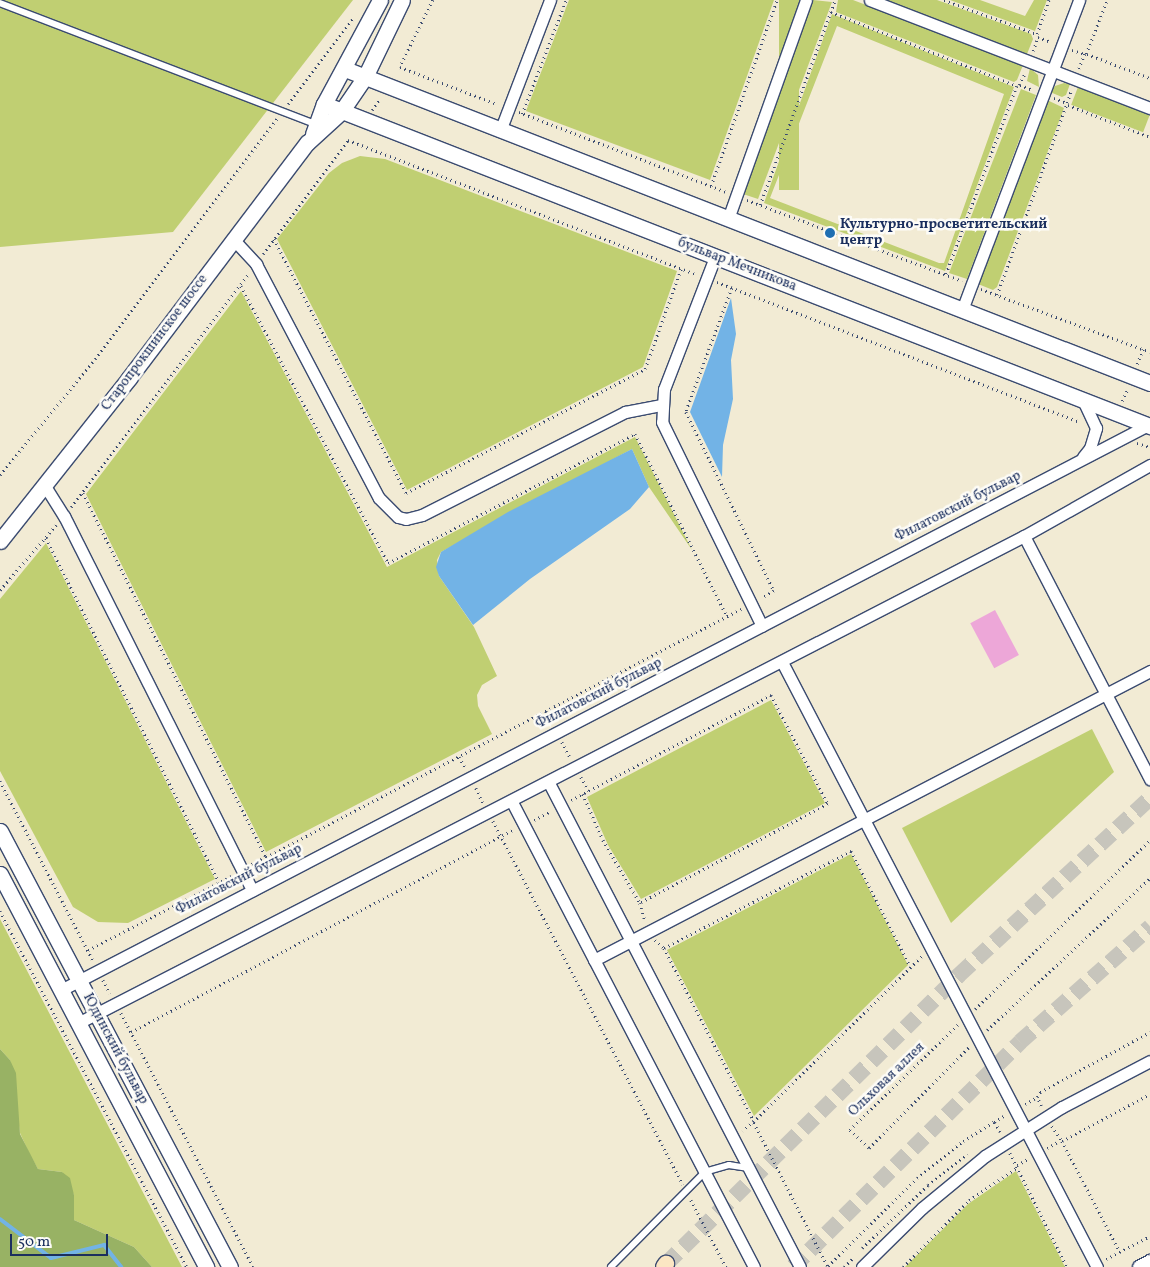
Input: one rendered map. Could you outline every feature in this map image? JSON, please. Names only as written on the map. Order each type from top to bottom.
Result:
[{"type":"street","name":"Старопрокшинское шоссе","points":[[308,144],[318,125],[324,104],[345,69],[380,0]]},
{"type":"street","name":"Старопрокшинское шоссе","points":[[0,541],[45,486],[308,144],[341,112],[365,77],[402,0]]},
{"type":"street","points":[[500,131],[550,0]]},
{"type":"street","points":[[728,219],[806,0]]},
{"type":"street","points":[[870,0],[1150,108]]},
{"type":"street","points":[[962,310],[1079,0]]},
{"type":"street","points":[[345,69],[1150,383]]},
{"type":"street","name":"бульвар Мечникова","points":[[324,104],[1149,425]]},
{"type":"street","points":[[234,240],[256,264],[379,498],[398,517],[406,519],[422,515],[625,412],[660,405]]},
{"type":"street","points":[[715,257],[660,405],[664,428],[762,626]]},
{"type":"street","points":[[1082,398],[1096,428],[1090,448],[1082,459]]},
{"type":"street","name":"Филатовский бульвар","points":[[61,990],[1149,425]]},
{"type":"street","points":[[78,1023],[489,814],[1024,536],[1150,464]]},
{"type":"street","points":[[45,486],[64,516],[252,890]]},
{"type":"street","points":[[1024,536],[1150,779]]},
{"type":"street","points":[[782,662],[1097,1266]]},
{"type":"street","points":[[594,960],[1150,671]]},
{"type":"street","points":[[549,783],[800,1267]]},
{"type":"street","points":[[512,802],[754,1267]]},
{"type":"street","name":"Юдинский бульвар","points":[[0,831],[230,1267]]},
{"type":"street","name":"Юдинский бульвар","points":[[0,874],[206,1267]]},
{"type":"street","points":[[862,1267],[954,1180],[1025,1129],[1150,1061]]},
{"type":"street","points":[[1140,1267],[1150,1262]]},
{"type":"lane","points":[[0,3],[318,125]]},
{"type":"lane","points":[[611,1267],[685,1189],[705,1172],[728,1165],[749,1169]]},
{"type":"path","points":[[433,0],[400,68],[1150,352]]},
{"type":"path","points":[[522,114],[566,0]]},
{"type":"path","points":[[711,186],[776,0]]},
{"type":"path","points":[[760,205],[835,0]]},
{"type":"path","points":[[944,0],[1036,34],[1050,0]]},
{"type":"path","points":[[1107,0],[1086,54],[1150,78]]},
{"type":"path","points":[[831,12],[1017,86],[946,275]]},
{"type":"path","points":[[0,475],[95,359],[357,13]]},
{"type":"path","points":[[370,112],[381,96]]},
{"type":"path","points":[[997,295],[1067,104],[1150,137]]},
{"type":"path","points":[[0,590],[83,492],[348,140],[1096,428]]},
{"type":"path","points":[[274,239],[406,493],[645,368],[681,268]]},
{"type":"path","points":[[88,950],[774,591],[686,412],[732,288]]},
{"type":"path","points":[[1117,412],[1143,349]]},
{"type":"path","points":[[1123,438],[1150,447]]},
{"type":"path","points":[[83,492],[266,857]]},
{"type":"path","points":[[46,538],[219,882]]},
{"type":"path","points":[[131,1032],[771,695],[828,804],[640,903]]},
{"type":"path","points":[[546,711],[589,791]]},
{"type":"path","points":[[459,756],[726,1267]]},
{"type":"path","points":[[0,781],[253,1267]]},
{"type":"path","points":[[583,794],[603,840],[640,903],[658,946],[664,948],[827,1267],[918,1178],[963,1141],[994,1122]]},
{"type":"path","name":"Ольховая аллея","points":[[1150,840],[850,1130],[869,1148],[978,1038],[1150,878]]},
{"type":"path","points":[[664,948],[851,851],[911,967]]},
{"type":"path","points":[[0,911],[187,1267]]},
{"type":"path","points":[[734,1140],[930,947]]},
{"type":"path","points":[[1062,1141],[1120,1252]]},
{"type":"path","points":[[1003,1159],[1010,1154]]},
{"type":"path","points":[[902,1267],[969,1200],[1016,1167],[1067,1267]]},
{"type":"path","points":[[1097,1266],[1150,1236]]},
{"type":"green space","points":[[0,0],[353,0],[173,232],[0,247]]},
{"type":"green space","points":[[569,0],[774,0],[710,180],[526,111]]},
{"type":"green space","points":[[779,0],[799,0],[799,190],[779,190]]},
{"type":"green space","points":[[813,0],[832,2],[758,199],[743,194]]},
{"type":"green space","points":[[838,0],[853,0],[1023,65],[1017,80],[1014,82],[836,12]]},
{"type":"green space","points":[[885,0],[937,0],[1031,34],[1033,39],[1027,54]]},
{"type":"green space","points":[[950,0],[980,0],[1025,16],[1034,0],[1047,0],[1035,31]]},
{"type":"green space","points":[[832,14],[1014,87],[945,271],[764,203]],"holes":[[[837,26],[1004,94],[944,263],[939,263],[770,198]]]},
{"type":"green space","points":[[1030,68],[1038,75],[1039,87],[1027,81]]},
{"type":"green space","points":[[1064,83],[1070,84],[1066,95],[1062,97],[1050,92],[1055,86]]},
{"type":"green space","points":[[1078,87],[1150,115],[1143,132],[1071,105]]},
{"type":"green space","points":[[1021,89],[1036,95],[967,279],[949,273]]},
{"type":"green space","points":[[1047,100],[1064,108],[997,287],[993,290],[978,284]]},
{"type":"green space","points":[[360,156],[385,159],[677,271],[643,367],[407,490],[277,239],[329,173],[342,163]]},
{"type":"green space","points":[[241,291],[387,567],[635,437],[692,550],[649,487],[632,449],[441,552],[437,560],[439,576],[474,627],[497,676],[482,685],[477,695],[478,706],[492,734],[266,852],[86,494]]},
{"type":"green space","points":[[46,543],[215,879],[128,923],[98,922],[73,907],[0,771],[0,599]]},
{"type":"green space","points":[[771,700],[825,803],[641,899],[608,845],[587,797]]},
{"type":"green space","points":[[1092,729],[1114,772],[951,923],[902,828]]},
{"type":"green space","points":[[851,854],[908,965],[754,1116],[667,950]]},
{"type":"green space","points":[[0,919],[182,1267],[152,1267],[134,1247],[74,1220],[74,1195],[62,1172],[38,1169],[30,1155],[20,1133],[10,1060],[0,1049]]},
{"type":"green space","points":[[0,1049],[10,1060],[16,1073],[20,1134],[38,1169],[62,1172],[70,1178],[74,1195],[74,1220],[134,1247],[152,1267],[0,1267]]},
{"type":"green space","points":[[1016,1171],[1065,1267],[905,1267],[968,1204]]},
{"type":"water","points":[[731,298],[736,334],[731,360],[733,399],[723,445],[722,477],[690,412]]},
{"type":"water","points":[[632,449],[649,487],[630,509],[530,579],[473,625],[439,576],[436,567],[441,552],[508,512]]},
{"type":"building","points":[[995,610],[1019,655],[994,668],[970,623]]},
{"type":"waterway","points":[[0,1219],[51,1258],[104,1245],[121,1267]]},
{"type":"tunnel","points":[[666,1264],[959,975],[1150,798]]},
{"type":"tunnel","points":[[793,1267],[1020,1042],[1150,927]]},
{"type":"place","name":"Культурно-просветительский центр","points":[[830,233]]}]
